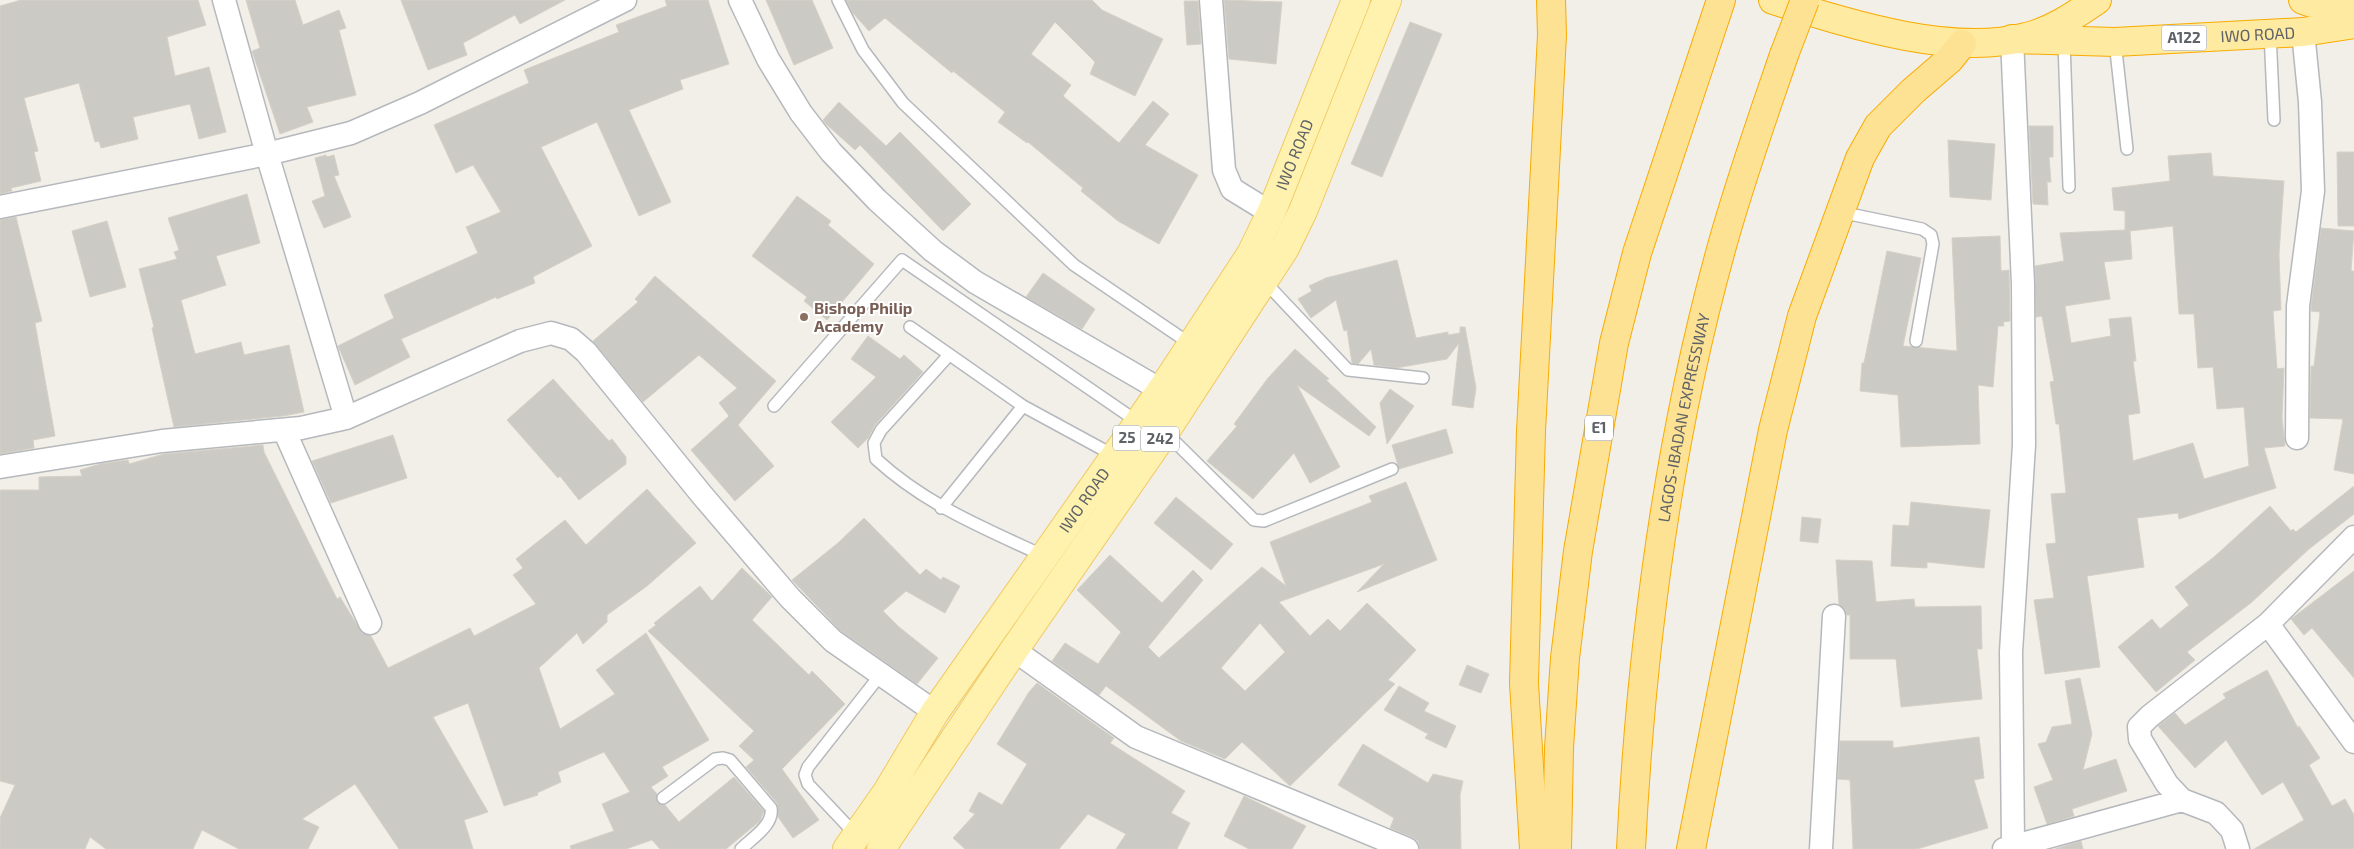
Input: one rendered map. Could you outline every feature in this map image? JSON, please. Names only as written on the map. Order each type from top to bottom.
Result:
[{"type":"highway","points":[[1534,849],[1524,683],[1530,431],[1552,35],[1551,0]]},
{"type":"highway","name":"A122","points":[[1773,0],[1869,27],[1962,44],[2026,37],[2056,26],[2097,0]]},
{"type":"highway","name":"LAGOS-IBADAN EXPRESSWAY","points":[[1631,849],[1644,661],[1678,441],[1697,345],[1741,181],[1805,0]]},
{"type":"highway","name":"IWO ROAD","points":[[2303,0],[2312,3],[2354,2]]},
{"type":"highway","name":"E1","points":[[1556,849],[1559,748],[1565,658],[1578,551],[1614,343],[1637,253],[1717,10]]},
{"type":"highway","name":"IWO ROAD","points":[[2012,39],[2115,42],[2303,32],[2354,24]]},
{"type":"highway","points":[[1691,849],[1773,430],[1802,316],[1860,158],[1878,126],[1949,60],[1962,44]]},
{"type":"main road","name":"IWO ROAD","points":[[852,842],[935,712],[1161,390],[1251,254],[1271,213],[1356,0]]},
{"type":"main road","name":"IWO ROAD","points":[[882,849],[1014,650],[1165,432],[1285,248],[1303,210],[1387,0]]},
{"type":"street","points":[[224,0],[267,154],[346,418]]},
{"type":"street","points":[[0,206],[267,154],[360,129],[420,103],[625,0]]},
{"type":"street","points":[[740,0],[768,59],[801,113],[831,152],[932,251],[976,282],[1161,390]]},
{"type":"street","points":[[1211,0],[1224,170],[1232,189],[1271,213]]},
{"type":"street","points":[[2297,438],[2298,306],[2313,191],[2310,102],[2303,32]]},
{"type":"street","points":[[2012,39],[2023,284],[2024,445],[2011,652],[2009,847],[2182,800]]},
{"type":"street","points":[[0,467],[162,441],[284,430],[346,418],[520,341],[551,333],[571,339],[586,352],[702,495],[790,598],[833,641],[935,712]]},
{"type":"street","points":[[284,430],[370,623]]},
{"type":"street","points":[[2238,849],[2232,830],[2216,813],[2182,800],[2167,784],[2140,739],[2139,727],[2150,716],[2268,624],[2354,537]]},
{"type":"street","points":[[1822,849],[1834,616]]},
{"type":"street","points":[[2268,624],[2354,742]]},
{"type":"street","points":[[1014,650],[1136,737],[1407,849]]},
{"type":"lane","points":[[838,0],[863,50],[903,103],[1074,265],[1192,345]]},
{"type":"lane","points":[[2270,33],[2274,120]]},
{"type":"lane","points":[[2064,42],[2070,187]]},
{"type":"lane","points":[[2115,42],[2127,149]]},
{"type":"lane","points":[[1840,212],[1922,230],[1931,235],[1933,244],[1916,341]]},
{"type":"lane","points":[[774,406],[902,260],[1138,422]]},
{"type":"lane","points":[[1264,281],[1348,370],[1423,378]]},
{"type":"lane","points":[[910,327],[1023,406],[1115,456]]},
{"type":"lane","points":[[949,355],[893,416],[874,442],[876,459],[890,472],[941,508],[1044,556]]},
{"type":"lane","points":[[941,508],[1023,406]]},
{"type":"lane","points":[[1165,432],[1254,520],[1264,521],[1392,469]]},
{"type":"lane","points":[[852,842],[808,784],[806,775],[808,767],[881,674]]},
{"type":"lane","points":[[662,798],[715,759],[723,758],[730,760],[771,808],[772,815],[770,822],[741,849]]},
{"type":"building","points":[[21,0],[198,0],[206,25],[167,37],[175,76],[209,67],[226,132],[199,139],[190,104],[133,117],[138,139],[101,148],[99,141],[95,142],[79,83],[24,98],[38,151],[34,152],[41,181],[11,188],[12,191],[0,194],[0,6]]},
{"type":"building","points":[[246,0],[295,0],[303,25],[339,10],[346,28],[339,30],[356,95],[307,107],[313,122],[280,134],[252,51],[260,48]]},
{"type":"building","points":[[401,0],[565,0],[520,24],[515,15],[463,43],[467,55],[428,70]]},
{"type":"building","points":[[665,0],[708,0],[729,64],[680,80],[683,89],[629,110],[671,202],[639,216],[597,122],[541,147],[592,246],[533,277],[535,283],[497,299],[496,297],[401,339],[410,357],[355,385],[338,346],[394,318],[384,295],[478,253],[466,227],[501,212],[473,165],[456,173],[434,125],[529,83],[524,70],[619,32],[616,25],[667,6]]},
{"type":"building","points":[[766,0],[812,0],[833,48],[794,65]]},
{"type":"building","points":[[846,0],[1092,0],[1102,10],[1163,39],[1135,96],[1090,74],[1095,62],[1055,22],[1031,54],[1071,85],[1063,96],[1119,143],[1153,101],[1169,114],[1145,145],[1198,175],[1159,244],[1118,221],[1081,191],[1083,188],[1028,142],[998,122],[1005,112],[953,71],[952,73],[885,18],[869,31],[852,12]]},
{"type":"building","points":[[1224,0],[1282,2],[1276,64],[1229,59]]},
{"type":"building","points":[[1184,1],[1198,1],[1201,44],[1187,45]]},
{"type":"building","points":[[1410,22],[1442,34],[1382,177],[1351,164]]},
{"type":"building","points":[[839,102],[886,146],[900,132],[971,204],[943,231],[860,145],[855,150],[826,124],[823,120]]},
{"type":"building","points":[[2029,126],[2053,126],[2053,157],[2049,157],[2051,182],[2047,182],[2048,205],[2033,204]]},
{"type":"building","points":[[1948,140],[1995,144],[1991,200],[1950,197]]},
{"type":"building","points":[[2337,152],[2354,152],[2354,226],[2338,226]]},
{"type":"building","points":[[2211,153],[2213,176],[2284,181],[2279,254],[2281,310],[2273,311],[2277,369],[2284,368],[2282,418],[2285,446],[2264,448],[2276,488],[2179,519],[2178,513],[2137,518],[2144,567],[2087,576],[2100,667],[2045,674],[2034,600],[2054,598],[2046,544],[2056,543],[2051,494],[2066,493],[2059,424],[2056,424],[2050,382],[2054,381],[2042,316],[2036,317],[2035,266],[2064,261],[2060,233],[2125,230],[2125,211],[2114,210],[2112,188],[2170,181],[2168,156]],"holes":[[[2173,226],[2179,314],[2194,314],[2198,368],[2213,367],[2217,409],[2244,407],[2249,466],[2204,479],[2193,443],[2133,461],[2128,415],[2140,413],[2133,361],[2136,361],[2131,317],[2109,319],[2111,336],[2071,343],[2065,306],[2110,299],[2104,262],[2132,259],[2130,231]]]},
{"type":"building","points":[[326,155],[327,157],[334,155],[339,175],[334,176],[351,217],[324,228],[312,201],[325,196],[315,158]]},
{"type":"building","points":[[247,194],[260,243],[216,256],[226,285],[181,300],[195,354],[241,342],[244,355],[289,345],[304,412],[283,416],[174,427],[152,328],[154,327],[139,269],[177,259],[174,252],[179,250],[168,218]]},
{"type":"building","points":[[797,196],[831,221],[828,225],[874,264],[827,320],[804,301],[807,297],[752,256]]},
{"type":"building","points":[[16,217],[42,321],[35,323],[55,436],[33,440],[34,448],[0,454],[0,220]]},
{"type":"building","points":[[107,221],[126,287],[90,297],[72,231]]},
{"type":"building","points":[[2321,228],[2354,231],[2351,271],[2354,271],[2354,474],[2334,470],[2343,419],[2310,418],[2311,366],[2314,366],[2320,312],[2311,311],[2311,307]]},
{"type":"building","points":[[2000,236],[2001,271],[2009,270],[2010,321],[2003,322],[2004,326],[1998,326],[1993,387],[1978,385],[1980,444],[1901,447],[1898,395],[1860,391],[1862,363],[1864,363],[1887,251],[1921,258],[1903,346],[1957,351],[1952,238]]},
{"type":"building","points":[[1397,260],[1416,338],[1448,332],[1448,335],[1460,333],[1460,327],[1465,327],[1476,388],[1473,408],[1452,405],[1459,343],[1447,359],[1396,368],[1374,365],[1371,349],[1358,364],[1352,363],[1347,330],[1344,331],[1336,300],[1311,318],[1298,299],[1312,291],[1309,286],[1326,278]]},
{"type":"building","points":[[1043,273],[1095,309],[1082,329],[1026,297]]},
{"type":"building","points":[[655,276],[776,381],[738,425],[774,466],[735,501],[691,450],[729,416],[719,403],[737,388],[699,355],[643,402],[593,341],[638,302],[635,299]]},
{"type":"building","points":[[868,336],[900,359],[904,355],[923,372],[875,425],[868,438],[858,448],[831,422],[876,377],[851,359]]},
{"type":"building","points":[[1295,349],[1329,379],[1326,380],[1376,427],[1369,436],[1297,385],[1340,467],[1310,483],[1294,453],[1253,499],[1207,461],[1237,426],[1234,424],[1268,378]]},
{"type":"building","points":[[553,379],[609,441],[612,439],[626,457],[626,464],[579,500],[560,476],[558,478],[507,420]]},
{"type":"building","points":[[1390,389],[1414,406],[1387,444],[1380,403]]},
{"type":"building","points":[[1446,429],[1453,453],[1399,469],[1392,445]]},
{"type":"building","points":[[393,435],[407,478],[331,503],[312,461]]},
{"type":"building","points":[[263,445],[264,452],[337,599],[340,597],[362,633],[371,636],[388,668],[470,628],[474,636],[536,604],[513,575],[523,568],[516,559],[565,520],[586,545],[647,489],[696,543],[647,586],[607,615],[607,622],[583,644],[577,633],[539,668],[560,729],[615,694],[596,670],[646,633],[709,740],[662,767],[668,776],[651,787],[657,794],[657,802],[665,805],[679,822],[734,777],[764,811],[760,821],[726,849],[660,849],[652,840],[626,849],[571,849],[570,846],[614,831],[602,804],[630,792],[604,752],[558,772],[561,782],[537,793],[538,795],[504,806],[468,703],[433,717],[488,812],[464,820],[473,849],[399,849],[355,784],[302,819],[319,827],[308,849],[239,849],[202,830],[193,849],[106,849],[90,837],[85,849],[0,849],[0,818],[15,785],[0,781],[0,490],[39,490],[39,477],[82,476],[80,470],[100,464],[128,460],[129,464],[164,454]]},
{"type":"building","points":[[1406,482],[1437,560],[1357,592],[1384,564],[1279,602],[1310,636],[1328,619],[1340,631],[1367,603],[1416,650],[1388,680],[1395,684],[1290,786],[1242,742],[1225,759],[1181,741],[1106,686],[1099,695],[1052,661],[1065,643],[1098,664],[1121,632],[1077,590],[1110,555],[1162,603],[1193,570],[1203,580],[1148,647],[1159,658],[1262,567],[1286,586],[1270,542],[1372,502],[1369,496]],"holes":[[[1260,623],[1285,652],[1245,691],[1221,668]]]},
{"type":"building","points":[[2354,486],[2354,514],[2309,549],[2252,602],[2187,652],[2195,660],[2156,692],[2118,647],[2152,619],[2160,629],[2189,605],[2175,587],[2214,557],[2270,506],[2291,531],[2293,529],[2296,532]]},
{"type":"building","points":[[1176,497],[1233,544],[1211,570],[1154,523]]},
{"type":"building","points":[[1911,502],[1990,510],[1984,568],[1927,562],[1927,568],[1891,566],[1893,525],[1909,526]]},
{"type":"building","points":[[1802,517],[1821,519],[1818,543],[1800,541]]},
{"type":"building","points":[[864,518],[920,575],[926,569],[941,580],[943,577],[960,586],[945,613],[906,591],[883,611],[899,627],[938,658],[917,684],[841,631],[792,580],[838,543]]},
{"type":"building","points":[[1836,560],[1872,561],[1876,602],[1914,599],[1915,607],[1981,606],[1982,649],[1977,649],[1982,699],[1901,707],[1896,659],[1850,659],[1850,615],[1847,615],[1839,604]]},
{"type":"building","points":[[742,568],[772,597],[752,620],[809,675],[812,671],[845,704],[782,769],[819,820],[793,838],[778,817],[777,803],[746,767],[754,760],[739,746],[754,731],[648,631],[656,625],[654,623],[700,586],[712,601]]},
{"type":"building","points":[[2354,571],[2354,678],[2312,628],[2304,635],[2291,619]]},
{"type":"building","points":[[1467,665],[1489,674],[1481,693],[1459,685]]},
{"type":"building","points":[[2267,670],[2298,728],[2299,726],[2320,758],[2309,765],[2332,806],[2345,799],[2354,815],[2354,849],[2254,849],[2304,820],[2283,782],[2262,795],[2226,740],[2195,768],[2158,726],[2175,713],[2185,725],[2226,698],[2223,694]]},
{"type":"building","points":[[2080,678],[2092,734],[2083,770],[2116,759],[2127,791],[2072,809],[2074,816],[2047,824],[2034,787],[2053,780],[2038,744],[2046,742],[2052,727],[2072,724],[2065,681]]},
{"type":"building","points":[[1037,683],[1114,738],[1110,743],[1185,791],[1171,813],[1190,823],[1177,849],[1116,849],[1126,834],[1088,814],[1059,849],[965,849],[953,838],[975,814],[969,811],[979,792],[1002,805],[1027,764],[997,744],[1029,692]]},
{"type":"building","points":[[1399,686],[1429,703],[1424,711],[1456,726],[1446,748],[1425,738],[1428,734],[1384,710]]},
{"type":"building","points":[[1979,737],[1984,778],[1974,780],[1988,828],[1917,849],[1853,849],[1850,780],[1838,779],[1840,741],[1893,741],[1893,748]]},
{"type":"building","points":[[1363,744],[1428,783],[1433,774],[1463,781],[1460,795],[1461,849],[1420,849],[1418,841],[1390,828],[1394,818],[1338,785]]},
{"type":"building","points":[[1244,796],[1306,826],[1292,849],[1249,849],[1224,836]]},
{"type":"building","points":[[2081,841],[2083,849],[2055,849]]},
{"type":"place","name":"Bishop Philip Academy","points":[[804,317]]}]
